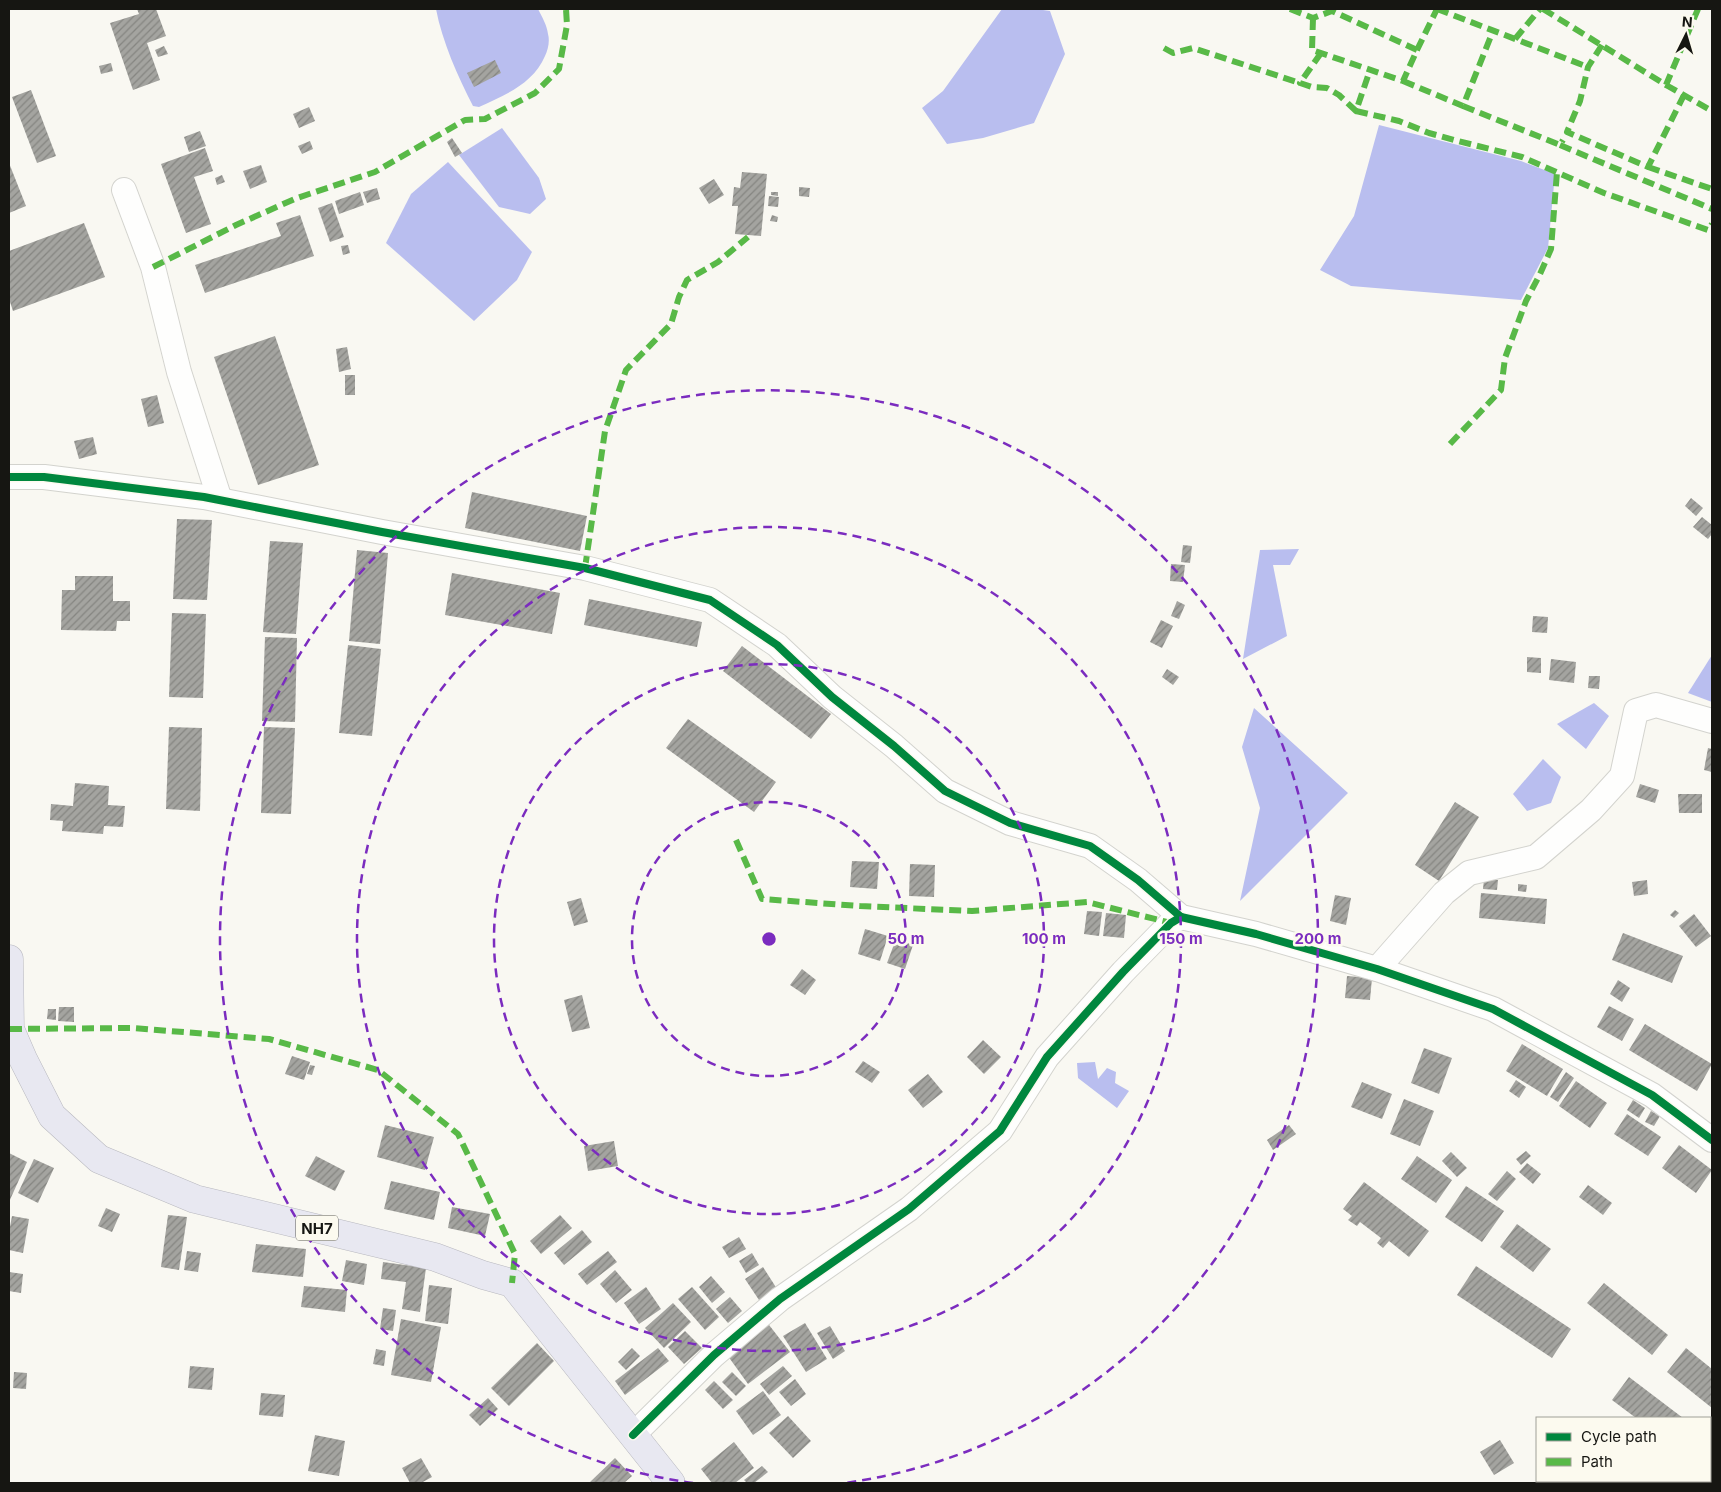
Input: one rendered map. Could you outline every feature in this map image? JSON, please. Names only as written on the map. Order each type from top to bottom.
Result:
[{"type":"highway","name":"NH7","points":[[9,959],[10,1029],[22,1059],[52,1116],[99,1159],[195,1199],[434,1257],[483,1275],[512,1283],[671,1483]]},
{"type":"street","points":[[124,190],[153,267],[179,372],[220,500]]},
{"type":"street","points":[[9,478],[44,477],[220,500],[382,532],[585,568],[710,600],[777,646],[832,697],[894,746],[945,791],[1010,823],[1090,846],[1138,880],[1181,917],[1256,934],[1377,969],[1493,1010],[1652,1095],[1712,1140]]},
{"type":"street","points":[[1377,969],[1444,893],[1469,874],[1536,857],[1591,810],[1622,776],[1636,711],[1656,705],[1712,721]]},
{"type":"street","points":[[633,1435],[714,1355],[780,1299],[908,1209],[1000,1131],[1047,1056],[1122,972],[1171,923],[1181,917]]},
{"type":"water","points":[[436,9],[538,9],[549,37],[546,54],[540,66],[517,88],[479,107],[473,106],[451,59]]},
{"type":"water","points":[[1002,9],[1050,11],[1065,54],[1034,123],[983,138],[947,144],[922,108],[943,91]]},
{"type":"water","points":[[1379,125],[1521,161],[1555,174],[1548,248],[1521,300],[1351,286],[1320,270],[1354,216]]},
{"type":"water","points":[[502,128],[539,178],[546,199],[530,214],[499,207],[459,155]]},
{"type":"water","points":[[448,162],[532,252],[517,280],[474,321],[386,243],[411,194]]},
{"type":"water","points":[[1299,549],[1290,565],[1273,565],[1287,636],[1243,659],[1260,550]]},
{"type":"water","points":[[1712,655],[1712,702],[1688,693]]},
{"type":"water","points":[[1594,703],[1609,716],[1586,749],[1557,724]]},
{"type":"water","points":[[1254,708],[1348,793],[1240,901],[1260,808],[1242,747]]},
{"type":"water","points":[[1543,759],[1561,777],[1551,803],[1527,811],[1513,794]]},
{"type":"water","points":[[1095,1062],[1098,1079],[1107,1068],[1116,1072],[1115,1083],[1129,1091],[1117,1108],[1078,1078],[1077,1063]]},
{"type":"building","points":[[137,9],[156,9],[166,36],[147,43],[160,80],[133,90],[110,23],[139,14]]},
{"type":"building","points":[[164,46],[168,54],[158,57],[155,50]]},
{"type":"building","points":[[495,60],[501,73],[474,87],[467,73]]},
{"type":"building","points":[[111,63],[113,71],[101,74],[99,66]]},
{"type":"building","points":[[31,90],[56,156],[37,163],[12,97]]},
{"type":"building","points":[[309,107],[315,121],[299,128],[293,114]]},
{"type":"building","points":[[200,131],[206,146],[189,152],[184,137]]},
{"type":"building","points":[[452,138],[462,153],[455,157],[447,142]]},
{"type":"building","points":[[310,141],[313,149],[302,154],[298,146]]},
{"type":"building","points":[[205,148],[213,171],[194,177],[211,224],[186,233],[161,164]]},
{"type":"building","points":[[9,163],[26,206],[9,213]]},
{"type":"building","points":[[261,165],[267,182],[250,189],[243,171]]},
{"type":"building","points":[[742,172],[767,174],[761,236],[735,234],[738,206],[732,206],[734,187],[740,188]]},
{"type":"building","points":[[222,175],[225,182],[217,185],[215,178]]},
{"type":"building","points":[[714,179],[724,195],[709,204],[699,188]]},
{"type":"building","points":[[799,187],[810,188],[809,197],[799,196]]},
{"type":"building","points":[[377,188],[380,199],[367,203],[363,192]]},
{"type":"building","points":[[360,192],[364,205],[339,214],[335,201]]},
{"type":"building","points":[[771,192],[778,192],[778,196],[771,195]]},
{"type":"building","points":[[769,196],[779,197],[778,207],[768,206]]},
{"type":"building","points":[[332,203],[344,237],[330,242],[318,208]]},
{"type":"building","points":[[300,215],[314,256],[205,293],[195,265],[281,236],[276,223]]},
{"type":"building","points":[[772,215],[778,217],[777,222],[770,221]]},
{"type":"building","points":[[84,223],[105,277],[13,311],[9,299],[9,251]]},
{"type":"building","points":[[348,245],[350,253],[343,255],[341,246]]},
{"type":"building","points":[[275,336],[319,465],[258,485],[214,357]]},
{"type":"building","points":[[347,347],[351,369],[339,372],[336,349]]},
{"type":"building","points":[[345,375],[355,375],[355,395],[345,395]]},
{"type":"building","points":[[157,395],[164,423],[148,427],[141,399]]},
{"type":"building","points":[[93,437],[97,454],[79,459],[74,441]]},
{"type":"building","points":[[472,492],[587,516],[580,551],[465,528]]},
{"type":"building","points":[[1691,498],[1703,508],[1696,516],[1685,506]]},
{"type":"building","points":[[1702,517],[1712,525],[1712,534],[1708,539],[1693,527]]},
{"type":"building","points":[[177,519],[212,520],[207,600],[173,599]]},
{"type":"building","points":[[270,541],[303,543],[296,634],[263,632]]},
{"type":"building","points":[[1183,545],[1192,546],[1190,563],[1181,562]]},
{"type":"building","points":[[357,550],[388,553],[380,644],[349,641]]},
{"type":"building","points":[[1171,564],[1185,565],[1183,582],[1170,581]]},
{"type":"building","points":[[452,573],[560,593],[552,634],[445,615]]},
{"type":"building","points":[[75,576],[113,576],[113,601],[130,601],[130,621],[117,621],[116,631],[61,630],[62,590],[75,590]]},
{"type":"building","points":[[589,599],[702,622],[697,647],[584,625]]},
{"type":"building","points":[[1177,601],[1185,605],[1179,619],[1171,616]]},
{"type":"building","points":[[172,613],[206,614],[203,698],[169,697]]},
{"type":"building","points":[[1533,616],[1548,617],[1547,633],[1532,632]]},
{"type":"building","points":[[1161,620],[1173,626],[1162,648],[1150,642]]},
{"type":"building","points":[[265,637],[297,638],[295,722],[262,721]]},
{"type":"building","points":[[348,645],[381,649],[372,736],[339,733]]},
{"type":"building","points":[[742,646],[831,714],[811,739],[723,671]]},
{"type":"building","points":[[1527,657],[1541,658],[1541,673],[1527,672]]},
{"type":"building","points":[[1551,659],[1576,662],[1574,683],[1549,680]]},
{"type":"building","points":[[1167,669],[1179,677],[1173,685],[1162,677]]},
{"type":"building","points":[[1589,676],[1600,676],[1599,689],[1588,688]]},
{"type":"building","points":[[688,719],[776,782],[754,812],[666,748]]},
{"type":"building","points":[[169,727],[202,728],[200,811],[166,809]]},
{"type":"building","points":[[264,727],[295,728],[291,814],[261,813]]},
{"type":"building","points":[[1708,748],[1712,749],[1712,772],[1704,770]]},
{"type":"building","points":[[75,783],[109,786],[108,805],[125,806],[123,827],[104,826],[103,834],[62,831],[63,821],[50,820],[51,804],[73,806]]},
{"type":"building","points":[[1640,784],[1659,790],[1655,803],[1636,797]]},
{"type":"building","points":[[1678,794],[1702,794],[1702,813],[1679,813]]},
{"type":"building","points":[[1455,802],[1479,817],[1439,881],[1415,865]]},
{"type":"building","points":[[852,861],[879,862],[877,889],[850,887]]},
{"type":"building","points":[[910,864],[935,865],[934,897],[909,896]]},
{"type":"building","points":[[1484,879],[1498,880],[1497,890],[1483,889]]},
{"type":"building","points":[[1647,880],[1648,894],[1634,896],[1632,882]]},
{"type":"building","points":[[1518,884],[1527,885],[1526,892],[1518,891]]},
{"type":"building","points":[[1481,893],[1547,899],[1545,924],[1479,918]]},
{"type":"building","points":[[1335,895],[1351,898],[1346,925],[1330,921]]},
{"type":"building","points":[[581,898],[588,922],[574,926],[567,902]]},
{"type":"building","points":[[1675,910],[1679,913],[1674,918],[1670,915]]},
{"type":"building","points":[[1087,911],[1102,912],[1099,936],[1084,934]]},
{"type":"building","points":[[1106,913],[1126,915],[1124,938],[1103,936]]},
{"type":"building","points":[[1694,914],[1711,936],[1696,947],[1679,926]]},
{"type":"building","points":[[865,929],[888,936],[880,961],[858,954]]},
{"type":"building","points":[[1623,933],[1683,956],[1672,983],[1612,960]]},
{"type":"building","points":[[896,939],[913,945],[905,969],[887,963]]},
{"type":"building","points":[[802,969],[816,980],[805,995],[790,985]]},
{"type":"building","points":[[1347,976],[1372,978],[1370,1000],[1345,998]]},
{"type":"building","points":[[1618,980],[1630,988],[1622,1002],[1610,994]]},
{"type":"building","points":[[582,995],[590,1028],[572,1032],[564,1000]]},
{"type":"building","points":[[1609,1006],[1634,1019],[1622,1041],[1597,1027]]},
{"type":"building","points":[[59,1007],[74,1007],[74,1022],[58,1021]]},
{"type":"building","points":[[48,1009],[56,1009],[56,1020],[47,1019]]},
{"type":"building","points":[[1645,1024],[1712,1064],[1697,1091],[1629,1050]]},
{"type":"building","points":[[983,1040],[1001,1057],[984,1074],[967,1057]]},
{"type":"building","points":[[1522,1044],[1563,1069],[1547,1096],[1506,1071]]},
{"type":"building","points":[[1424,1048],[1452,1058],[1439,1094],[1411,1083]]},
{"type":"building","points":[[292,1056],[310,1062],[304,1080],[285,1074]]},
{"type":"building","points":[[863,1061],[880,1072],[872,1083],[855,1072]]},
{"type":"building","points":[[310,1065],[315,1066],[312,1075],[307,1074]]},
{"type":"building","points":[[1566,1072],[1574,1078],[1558,1102],[1550,1097]]},
{"type":"building","points":[[928,1074],[943,1092],[923,1108],[908,1090]]},
{"type":"building","points":[[1516,1080],[1526,1087],[1519,1098],[1509,1091]]},
{"type":"building","points":[[1576,1081],[1607,1103],[1590,1128],[1559,1106]]},
{"type":"building","points":[[1362,1082],[1392,1094],[1382,1119],[1351,1107]]},
{"type":"building","points":[[1404,1099],[1434,1111],[1420,1146],[1390,1134]]},
{"type":"building","points":[[1633,1100],[1645,1108],[1639,1118],[1627,1110]]},
{"type":"building","points":[[1651,1111],[1660,1116],[1654,1126],[1645,1122]]},
{"type":"building","points":[[1627,1114],[1661,1137],[1648,1156],[1614,1134]]},
{"type":"building","points":[[385,1125],[434,1137],[425,1170],[377,1157]]},
{"type":"building","points":[[1289,1125],[1296,1134],[1273,1150],[1267,1140]]},
{"type":"building","points":[[614,1141],[618,1166],[588,1171],[584,1146]]},
{"type":"building","points":[[1679,1145],[1712,1170],[1696,1193],[1662,1168]]},
{"type":"building","points":[[1526,1151],[1531,1156],[1521,1165],[1516,1159]]},
{"type":"building","points":[[1451,1152],[1467,1168],[1457,1177],[1442,1161]]},
{"type":"building","points":[[9,1153],[27,1162],[9,1202]]},
{"type":"building","points":[[316,1156],[345,1171],[335,1191],[305,1176]]},
{"type":"building","points":[[1417,1156],[1452,1180],[1436,1203],[1401,1179]]},
{"type":"building","points":[[34,1159],[54,1168],[38,1203],[18,1193]]},
{"type":"building","points":[[1527,1163],[1541,1174],[1533,1184],[1519,1172]]},
{"type":"building","points":[[1507,1171],[1516,1179],[1497,1201],[1488,1194]]},
{"type":"building","points":[[391,1181],[440,1192],[434,1220],[384,1209]]},
{"type":"building","points":[[1364,1182],[1429,1231],[1409,1257],[1389,1241],[1383,1248],[1377,1243],[1381,1238],[1360,1222],[1357,1226],[1348,1220],[1352,1216],[1343,1209]]},
{"type":"building","points":[[1588,1185],[1612,1203],[1603,1215],[1579,1197]]},
{"type":"building","points":[[1466,1186],[1504,1211],[1482,1242],[1445,1217]]},
{"type":"building","points":[[452,1207],[490,1214],[485,1236],[448,1228]]},
{"type":"building","points":[[106,1208],[120,1214],[112,1232],[98,1226]]},
{"type":"building","points":[[168,1215],[187,1217],[179,1270],[161,1267]]},
{"type":"building","points":[[560,1215],[572,1228],[541,1254],[530,1241]]},
{"type":"building","points":[[12,1216],[29,1219],[23,1253],[9,1250],[9,1232]]},
{"type":"building","points":[[1517,1224],[1551,1249],[1533,1272],[1500,1247]]},
{"type":"building","points":[[582,1230],[592,1242],[564,1265],[554,1253]]},
{"type":"building","points":[[739,1237],[746,1249],[729,1258],[722,1247]]},
{"type":"building","points":[[256,1244],[306,1249],[303,1277],[252,1272]]},
{"type":"building","points":[[187,1251],[201,1253],[198,1272],[184,1270]]},
{"type":"building","points":[[608,1251],[617,1262],[587,1285],[578,1274]]},
{"type":"building","points":[[752,1253],[759,1265],[746,1273],[739,1261]]},
{"type":"building","points":[[346,1260],[367,1264],[364,1285],[342,1281]]},
{"type":"building","points":[[383,1262],[426,1268],[420,1312],[402,1309],[406,1282],[381,1279]]},
{"type":"building","points":[[1476,1266],[1571,1329],[1552,1358],[1457,1295]]},
{"type":"building","points":[[763,1267],[779,1292],[761,1303],[745,1279]]},
{"type":"building","points":[[615,1270],[632,1290],[616,1303],[600,1284]]},
{"type":"building","points":[[9,1272],[23,1274],[21,1293],[9,1291]]},
{"type":"building","points":[[711,1276],[725,1292],[712,1303],[699,1287]]},
{"type":"building","points":[[1604,1283],[1668,1335],[1652,1355],[1587,1303]]},
{"type":"building","points":[[429,1285],[452,1288],[448,1324],[425,1321]]},
{"type":"building","points":[[304,1286],[347,1290],[345,1312],[301,1307]]},
{"type":"building","points":[[646,1287],[661,1309],[639,1324],[624,1303]]},
{"type":"building","points":[[692,1287],[719,1317],[705,1330],[678,1299]]},
{"type":"building","points":[[730,1297],[742,1311],[728,1323],[716,1309]]},
{"type":"building","points":[[673,1303],[691,1322],[664,1348],[645,1328]]},
{"type":"building","points":[[383,1308],[396,1310],[393,1331],[380,1329]]},
{"type":"building","points":[[401,1319],[441,1327],[431,1382],[391,1375]]},
{"type":"building","points":[[766,1321],[790,1352],[748,1384],[725,1352]]},
{"type":"building","points":[[805,1323],[827,1359],[806,1372],[783,1336]]},
{"type":"building","points":[[830,1326],[845,1351],[833,1359],[817,1333]]},
{"type":"building","points":[[685,1331],[702,1348],[684,1364],[668,1347]]},
{"type":"building","points":[[537,1343],[554,1361],[509,1406],[491,1388]]},
{"type":"building","points":[[632,1348],[640,1356],[626,1370],[618,1362]]},
{"type":"building","points":[[658,1348],[669,1361],[625,1395],[615,1381]]},
{"type":"building","points":[[1686,1348],[1712,1369],[1712,1408],[1667,1372]]},
{"type":"building","points":[[376,1349],[386,1351],[384,1366],[373,1364]]},
{"type":"building","points":[[190,1366],[214,1368],[212,1390],[188,1388]]},
{"type":"building","points":[[783,1366],[792,1376],[769,1395],[760,1384]]},
{"type":"building","points":[[14,1372],[27,1373],[26,1389],[13,1388]]},
{"type":"building","points":[[732,1372],[746,1386],[736,1396],[722,1382]]},
{"type":"building","points":[[1629,1377],[1682,1417],[1635,1417],[1612,1400]]},
{"type":"building","points":[[795,1379],[806,1394],[791,1406],[779,1392]]},
{"type":"building","points":[[714,1381],[733,1400],[723,1409],[705,1390]]},
{"type":"building","points":[[763,1391],[781,1415],[753,1435],[736,1411]]},
{"type":"building","points":[[261,1393],[285,1395],[283,1417],[259,1415]]},
{"type":"building","points":[[488,1398],[498,1409],[480,1426],[469,1415]]},
{"type":"building","points":[[788,1416],[811,1441],[793,1458],[769,1433]]},
{"type":"building","points":[[315,1435],[345,1441],[339,1476],[308,1471]]},
{"type":"building","points":[[1711,1439],[1712,1440],[1711,1460]]},
{"type":"building","points":[[1500,1440],[1514,1463],[1494,1475],[1480,1452]]},
{"type":"building","points":[[734,1442],[754,1468],[735,1483],[712,1483],[701,1469]]},
{"type":"building","points":[[421,1458],[432,1477],[421,1483],[410,1483],[402,1468]]},
{"type":"building","points":[[615,1458],[632,1476],[624,1483],[589,1483]]},
{"type":"building","points":[[762,1466],[768,1472],[754,1483],[747,1483],[744,1480]]},
{"type":"marked path","points":[[153,267],[236,225],[297,198],[375,172],[465,120],[485,119],[535,93],[559,69],[567,25],[566,9]]},
{"type":"marked path","points":[[1290,9],[1313,18],[1333,9]]},
{"type":"marked path","points":[[1437,9],[1588,67]]},
{"type":"marked path","points":[[1417,50],[1437,9]]},
{"type":"marked path","points":[[1515,39],[1540,9]]},
{"type":"marked path","points":[[1543,9],[1666,85],[1698,9]]},
{"type":"marked path","points":[[1313,18],[1312,50],[1403,81],[1417,50],[1332,11]]},
{"type":"marked path","points":[[1403,81],[1463,106],[1493,31]]},
{"type":"marked path","points":[[1602,45],[1588,67],[1580,101],[1567,132],[1648,167],[1684,95]]},
{"type":"marked path","points":[[1164,48],[1173,53],[1193,48],[1300,83]]},
{"type":"marked path","points":[[1321,53],[1300,83],[1312,87],[1327,88],[1339,95],[1356,111],[1370,70]]},
{"type":"marked path","points":[[1666,85],[1712,111]]},
{"type":"marked path","points":[[1463,106],[1560,145],[1563,140]]},
{"type":"marked path","points":[[1356,111],[1399,121],[1429,133],[1522,157],[1604,193],[1708,230],[1712,224]]},
{"type":"marked path","points":[[1560,145],[1712,209]]},
{"type":"marked path","points":[[1648,167],[1712,189]]},
{"type":"marked path","points":[[1450,444],[1501,390],[1505,358],[1526,301],[1551,249],[1557,172]]},
{"type":"marked path","points":[[585,568],[605,431],[626,370],[671,324],[679,297],[687,280],[718,262],[748,237]]},
{"type":"marked path","points":[[736,840],[762,899],[972,911],[1087,902],[1171,923]]},
{"type":"marked path","points":[[10,1029],[133,1028],[269,1039],[378,1070],[458,1134],[515,1254],[512,1283]]},
{"type":"cycle path","points":[[9,477],[44,477],[204,497],[382,532],[585,568],[710,600],[777,645],[832,697],[894,746],[945,791],[1010,823],[1090,846],[1138,880],[1181,917],[1256,934],[1377,969],[1493,1009],[1652,1095],[1712,1140]]},
{"type":"cycle path","points":[[633,1435],[714,1355],[780,1299],[909,1209],[1000,1131],[1047,1057],[1123,972],[1171,923],[1181,917]]}]
